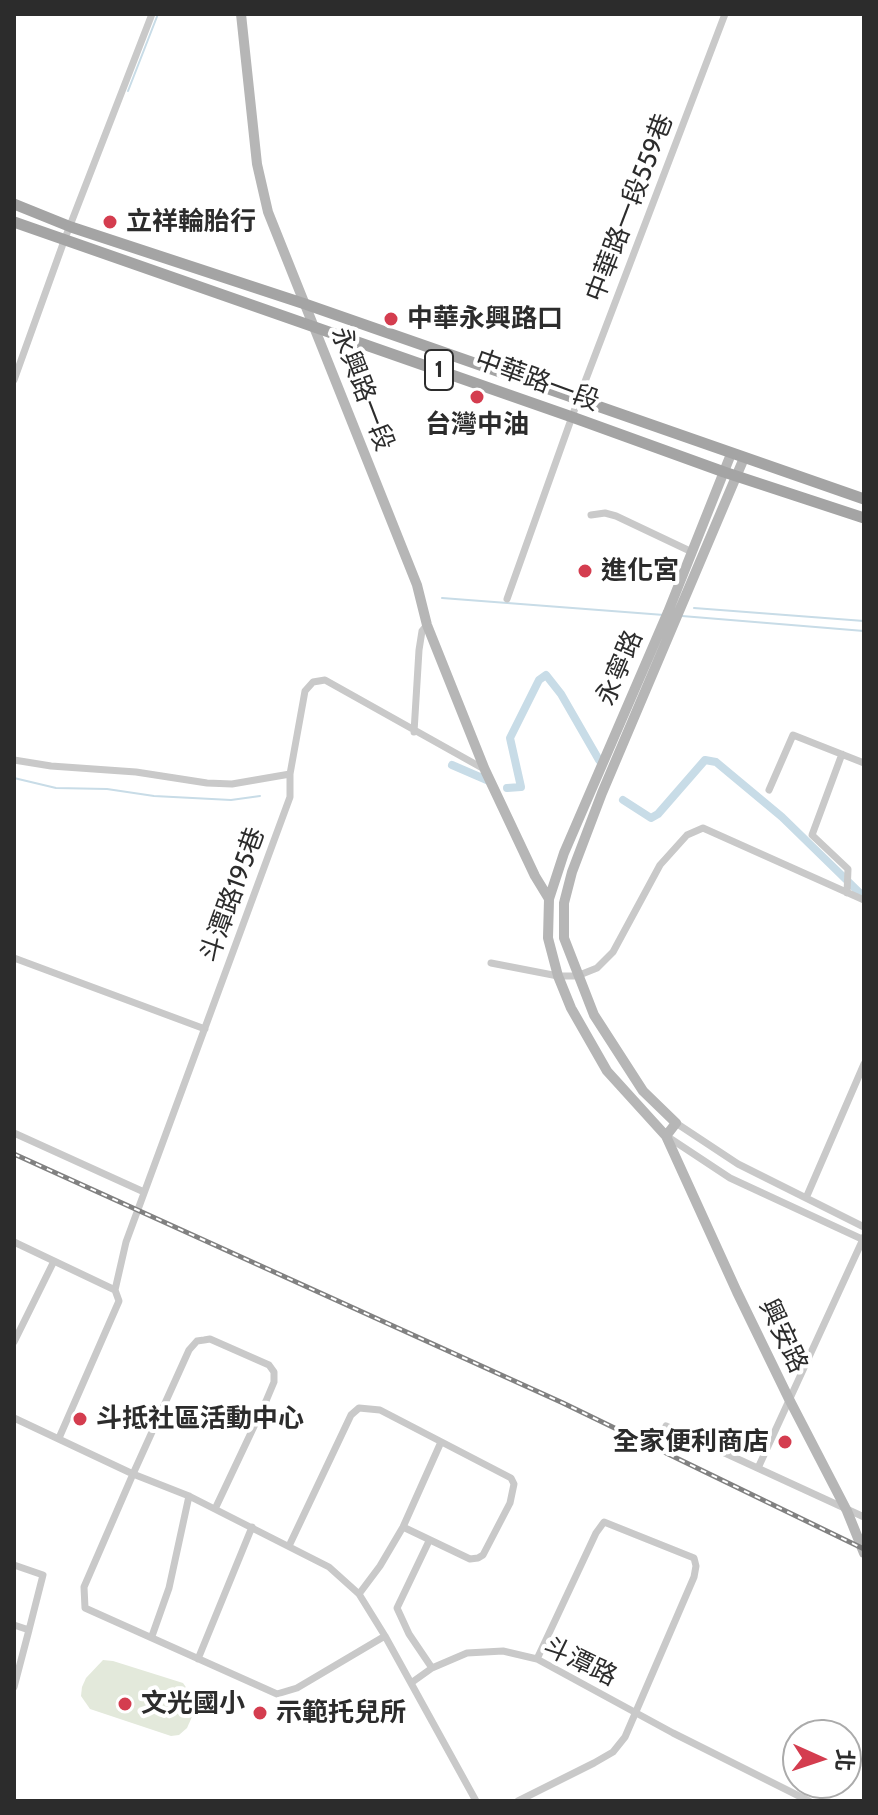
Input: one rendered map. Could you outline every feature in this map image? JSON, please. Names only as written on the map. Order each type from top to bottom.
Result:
[{"type":"main road","name":"中華路一段","points":[[14,204],[71,227],[305,304],[864,499]]},
{"type":"main road","name":"中華路一段","points":[[14,222],[724,472],[864,518]]},
{"type":"street","points":[[14,380],[152,14]]},
{"type":"street","name":"永興路一段","points":[[241,14],[261,186],[268,212],[417,585],[427,625],[485,770]]},
{"type":"street","name":"中華路一段559巷","points":[[507,599],[578,400],[725,14]]},
{"type":"street","name":"永寧路","points":[[549,899],[585,802],[731,454]]},
{"type":"street","name":"永寧路","points":[[564,903],[572,872],[602,793],[744,458]]},
{"type":"street","points":[[591,515],[605,513],[616,516],[692,552]]},
{"type":"street","points":[[414,732],[419,650],[422,631],[427,625]]},
{"type":"street","name":"斗潭路195巷","points":[[59,1438],[119,1301],[115,1290],[126,1242],[290,797],[290,774],[305,691],[313,682],[325,680],[485,770]]},
{"type":"street","points":[[769,790],[793,735],[864,763]]},
{"type":"street","points":[[842,754],[812,835],[848,869],[847,893]]},
{"type":"street","points":[[14,760],[136,772],[207,783],[232,784],[290,774]]},
{"type":"street","points":[[485,770],[535,876],[549,899],[564,903],[564,938],[577,976],[594,1015],[643,1091],[676,1123],[738,1164],[864,1227]]},
{"type":"street","points":[[491,963],[558,976],[577,976],[597,968],[613,952],[660,865],[687,835],[703,828],[864,900]]},
{"type":"street","name":"興安路","points":[[549,899],[548,938],[558,976],[581,1029],[607,1071],[666,1136],[789,1399],[847,1511],[864,1553]]},
{"type":"street","points":[[14,958],[205,1029]]},
{"type":"street","points":[[806,1198],[864,1064]]},
{"type":"street","points":[[676,1123],[666,1136],[730,1178],[864,1239],[758,1468]]},
{"type":"street","points":[[14,1133],[144,1192]]},
{"type":"street","points":[[14,1242],[115,1290]]},
{"type":"street","points":[[14,1342],[54,1261]]},
{"type":"street","points":[[215,1509],[274,1382],[274,1372],[269,1365],[210,1339],[197,1341],[189,1350],[84,1587],[85,1608],[277,1694],[297,1688],[385,1636]]},
{"type":"street","points":[[289,1546],[351,1415],[359,1408],[380,1410],[511,1478],[514,1491],[483,1555],[470,1559],[403,1527]]},
{"type":"street","points":[[14,1418],[133,1474],[189,1496],[329,1567],[359,1594],[476,1801]]},
{"type":"street","points":[[666,1426],[864,1517]]},
{"type":"street","points":[[359,1594],[403,1527],[441,1442]]},
{"type":"street","points":[[152,1636],[169,1588],[189,1496]]},
{"type":"street","points":[[518,1801],[613,1752],[625,1737],[696,1566],[694,1558],[604,1522],[537,1659]]},
{"type":"street","points":[[198,1659],[252,1527]]},
{"type":"street","points":[[429,1541],[397,1608],[409,1634],[432,1668]]},
{"type":"street","points":[[14,1565],[43,1575],[14,1685]]},
{"type":"street","points":[[14,1625],[29,1630]]},
{"type":"street","name":"斗潭路","points":[[411,1683],[432,1668],[467,1653],[503,1651],[537,1659],[809,1801]]},
{"type":"shaded area","points":[[103,1660],[183,1683],[195,1700],[195,1710],[187,1728],[179,1735],[171,1736],[90,1709],[81,1696],[82,1687]]},
{"type":"waterway","points":[[128,91],[158,14]]},
{"type":"waterway","points":[[442,598],[664,615]]},
{"type":"waterway","points":[[694,608],[864,621]]},
{"type":"waterway","points":[[682,616],[864,631]]},
{"type":"waterway","points":[[507,788],[521,787],[510,738],[539,680],[546,675],[561,694],[599,760]]},
{"type":"waterway","points":[[623,800],[651,818],[705,760],[716,762],[782,817],[864,897]]},
{"type":"waterway","points":[[452,765],[489,781]]},
{"type":"waterway","points":[[14,778],[56,788],[107,789],[154,796],[231,800],[260,796]]},
{"type":"railway","points":[[14,1154],[563,1403],[864,1549]]},
{"type":"place","name":"立祥輪胎行","points":[[110,222]]},
{"type":"place","name":"中華永興路口","points":[[391,319]]},
{"type":"place","name":"台灣中油","points":[[477,397]]},
{"type":"place","name":"進化宮","points":[[585,571]]},
{"type":"place","name":"斗抵社區活動中心","points":[[80,1419]]},
{"type":"place","name":"全家便利商店","points":[[785,1442]]},
{"type":"place","name":"文光國小","points":[[125,1704]]},
{"type":"place","name":"示範托兒所","points":[[260,1713]]}]
